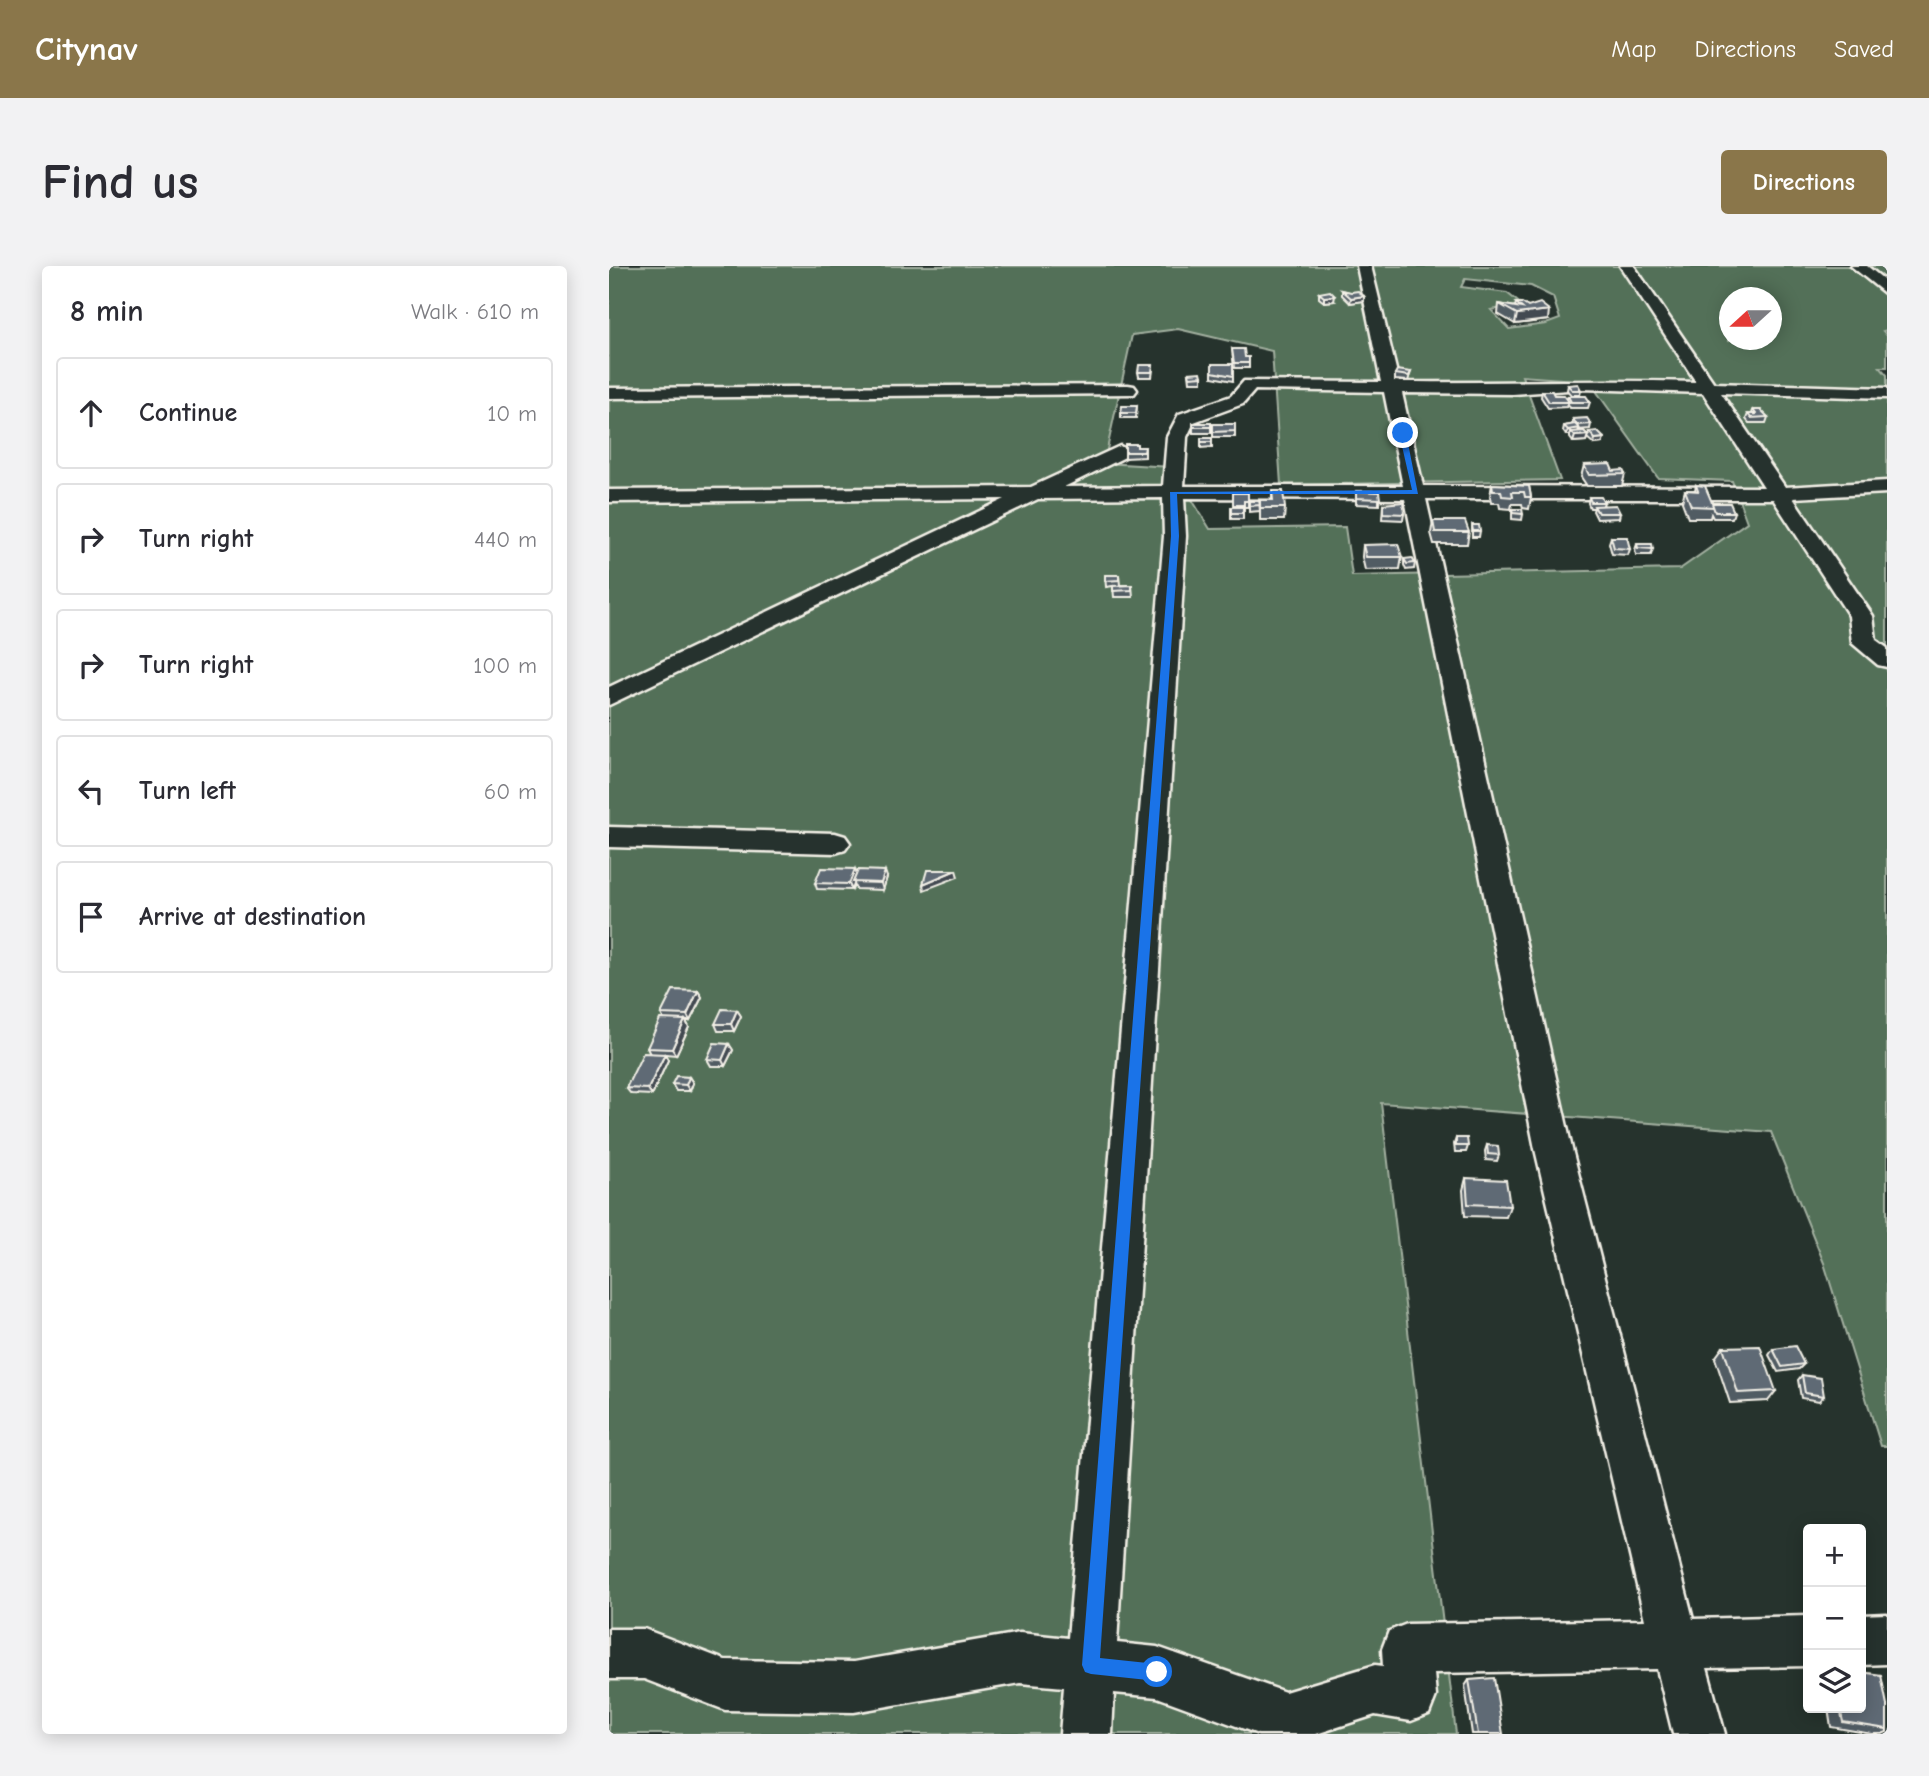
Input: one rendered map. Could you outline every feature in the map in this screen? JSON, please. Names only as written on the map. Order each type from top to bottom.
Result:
[{"type":"street","points":[[1364,266],[1416,492],[1535,1067],[1699,1734]]},
{"type":"street","points":[[1627,266],[1861,616],[1864,643],[1887,660]]},
{"type":"street","points":[[1858,266],[1887,290]]},
{"type":"street","points":[[1086,1734],[1175,536],[1173,492],[1177,437],[1186,418],[1237,400],[1244,386],[1513,389],[1582,384],[1887,393]]},
{"type":"street","points":[[609,393],[1128,390]]},
{"type":"street","points":[[609,697],[1120,452]]},
{"type":"street","points":[[609,496],[1173,492],[1779,493],[1887,487]]},
{"type":"street","points":[[609,837],[835,843]]},
{"type":"street","points":[[1866,1640],[1887,1639]]},
{"type":"street","points":[[609,1654],[644,1654],[725,1685],[854,1687],[1020,1658],[1157,1672],[1285,1718],[1375,1690],[1411,1696],[1407,1649],[1803,1641]]},
{"type":"green space","points":[[609,266],[1887,266],[1887,330],[1883,331],[1887,336],[1887,367],[1880,367],[1887,375],[1887,1446],[1881,1446],[1824,1263],[1771,1132],[1381,1103],[1456,1734],[609,1734]],"holes":[[[1465,279],[1531,286],[1553,297],[1560,319],[1546,324],[1509,329],[1491,310],[1522,305],[1507,293],[1461,287]],[[1178,329],[1272,351],[1281,485],[1560,480],[1522,376],[1589,381],[1658,478],[1732,481],[1747,522],[1680,569],[1352,576],[1345,527],[1210,529],[1172,467],[1104,463],[1132,335]]]},
{"type":"building","points":[[1342,290],[1358,291],[1364,296],[1351,298]]},
{"type":"building","points":[[1330,291],[1335,296],[1324,297],[1319,293]]},
{"type":"building","points":[[1516,303],[1528,307],[1540,303],[1549,310],[1517,314],[1499,304],[1522,308]]},
{"type":"building","points":[[1232,349],[1244,349],[1249,363],[1234,363]]},
{"type":"building","points":[[1212,364],[1233,364],[1233,376],[1212,372]]},
{"type":"building","points":[[1139,365],[1153,365],[1152,372],[1138,372]]},
{"type":"building","points":[[1397,370],[1411,372],[1409,376],[1395,374]]},
{"type":"building","points":[[1201,372],[1202,376],[1190,377],[1189,373]]},
{"type":"building","points":[[1578,384],[1581,390],[1572,390],[1568,385]]},
{"type":"building","points":[[1542,391],[1564,395],[1569,402],[1549,402]]},
{"type":"building","points":[[1568,396],[1586,396],[1590,402],[1571,402]]},
{"type":"building","points":[[1122,406],[1137,406],[1136,413],[1121,413]]},
{"type":"building","points":[[1753,410],[1761,410],[1768,417],[1751,418],[1748,414],[1756,414]]},
{"type":"building","points":[[1587,418],[1591,424],[1577,425],[1573,419]]},
{"type":"building","points":[[1193,423],[1211,423],[1211,427],[1193,427]]},
{"type":"building","points":[[1213,424],[1235,424],[1235,431],[1213,432]]},
{"type":"building","points":[[1575,424],[1579,428],[1568,430],[1564,426]]},
{"type":"building","points":[[1584,431],[1588,435],[1575,436],[1571,432]]},
{"type":"building","points":[[1597,431],[1604,438],[1595,439],[1589,432]]},
{"type":"building","points":[[1201,438],[1212,438],[1212,442],[1201,442]]},
{"type":"building","points":[[1125,444],[1145,447],[1144,452],[1125,452]]},
{"type":"building","points":[[1610,464],[1613,471],[1623,470],[1625,474],[1589,475],[1584,465]]},
{"type":"building","points":[[1492,484],[1529,486],[1531,497],[1525,497],[1524,492],[1512,492],[1513,497],[1502,496],[1501,491],[1493,491]]},
{"type":"building","points":[[1696,485],[1705,486],[1714,507],[1691,506],[1685,490],[1698,491]]},
{"type":"building","points":[[1272,491],[1283,491],[1285,508],[1260,508],[1260,500],[1273,500]]},
{"type":"building","points":[[1356,491],[1379,492],[1380,499],[1356,498]]},
{"type":"building","points":[[1233,493],[1248,493],[1248,501],[1244,501],[1244,505],[1233,505]]},
{"type":"building","points":[[1589,497],[1601,497],[1604,502],[1591,502]]},
{"type":"building","points":[[1249,501],[1259,501],[1260,505],[1249,506]]},
{"type":"building","points":[[1403,502],[1404,514],[1383,513],[1383,504]]},
{"type":"building","points":[[1712,503],[1730,503],[1734,512],[1715,512]]},
{"type":"building","points":[[1616,505],[1620,513],[1598,513],[1594,506]]},
{"type":"building","points":[[1231,507],[1243,507],[1243,513],[1231,513]]},
{"type":"building","points":[[1512,509],[1522,509],[1523,514],[1513,513]]},
{"type":"building","points":[[1433,521],[1465,521],[1469,532],[1435,532]]},
{"type":"building","points":[[1472,525],[1479,525],[1480,531],[1473,531]]},
{"type":"building","points":[[1611,537],[1627,537],[1630,549],[1614,548]]},
{"type":"building","points":[[1398,544],[1402,557],[1366,557],[1363,545]]},
{"type":"building","points":[[1637,544],[1652,544],[1653,549],[1638,548]]},
{"type":"building","points":[[1412,558],[1415,563],[1407,564],[1404,559]]},
{"type":"building","points":[[1105,575],[1119,575],[1119,580],[1105,581]]},
{"type":"building","points":[[1132,585],[1132,590],[1113,591],[1113,586]]},
{"type":"building","points":[[821,868],[855,869],[849,884],[815,883]]},
{"type":"building","points":[[858,870],[885,871],[881,883],[853,882]]},
{"type":"building","points":[[927,870],[956,870],[923,884]]},
{"type":"building","points":[[673,990],[698,991],[687,1015],[661,1014]]},
{"type":"building","points":[[722,1009],[737,1010],[731,1024],[715,1024]]},
{"type":"building","points":[[660,1019],[685,1020],[672,1049],[647,1048]]},
{"type":"building","points":[[714,1043],[729,1044],[722,1060],[707,1059]]},
{"type":"building","points":[[643,1053],[665,1054],[648,1089],[626,1088]]},
{"type":"building","points":[[676,1076],[689,1077],[686,1085],[672,1084]]},
{"type":"building","points":[[1456,1138],[1467,1138],[1468,1146],[1456,1146]]},
{"type":"building","points":[[1487,1145],[1498,1146],[1499,1155],[1488,1154]]},
{"type":"building","points":[[1466,1178],[1506,1180],[1510,1206],[1468,1204]]},
{"type":"building","points":[[1760,1346],[1776,1391],[1738,1393],[1723,1347]]},
{"type":"building","points":[[1795,1346],[1804,1364],[1782,1367],[1773,1349]]},
{"type":"building","points":[[1802,1375],[1821,1378],[1824,1396],[1805,1393]]},
{"type":"building","points":[[1866,1673],[1881,1675],[1887,1705],[1887,1729],[1843,1722],[1841,1713],[1866,1713]]},
{"type":"building","points":[[1494,1678],[1503,1734],[1478,1734],[1469,1680]]},
{"type":"route","points":[[1157,1672],[1091,1665],[1175,536],[1173,492],[1416,492],[1403,433]]}]
